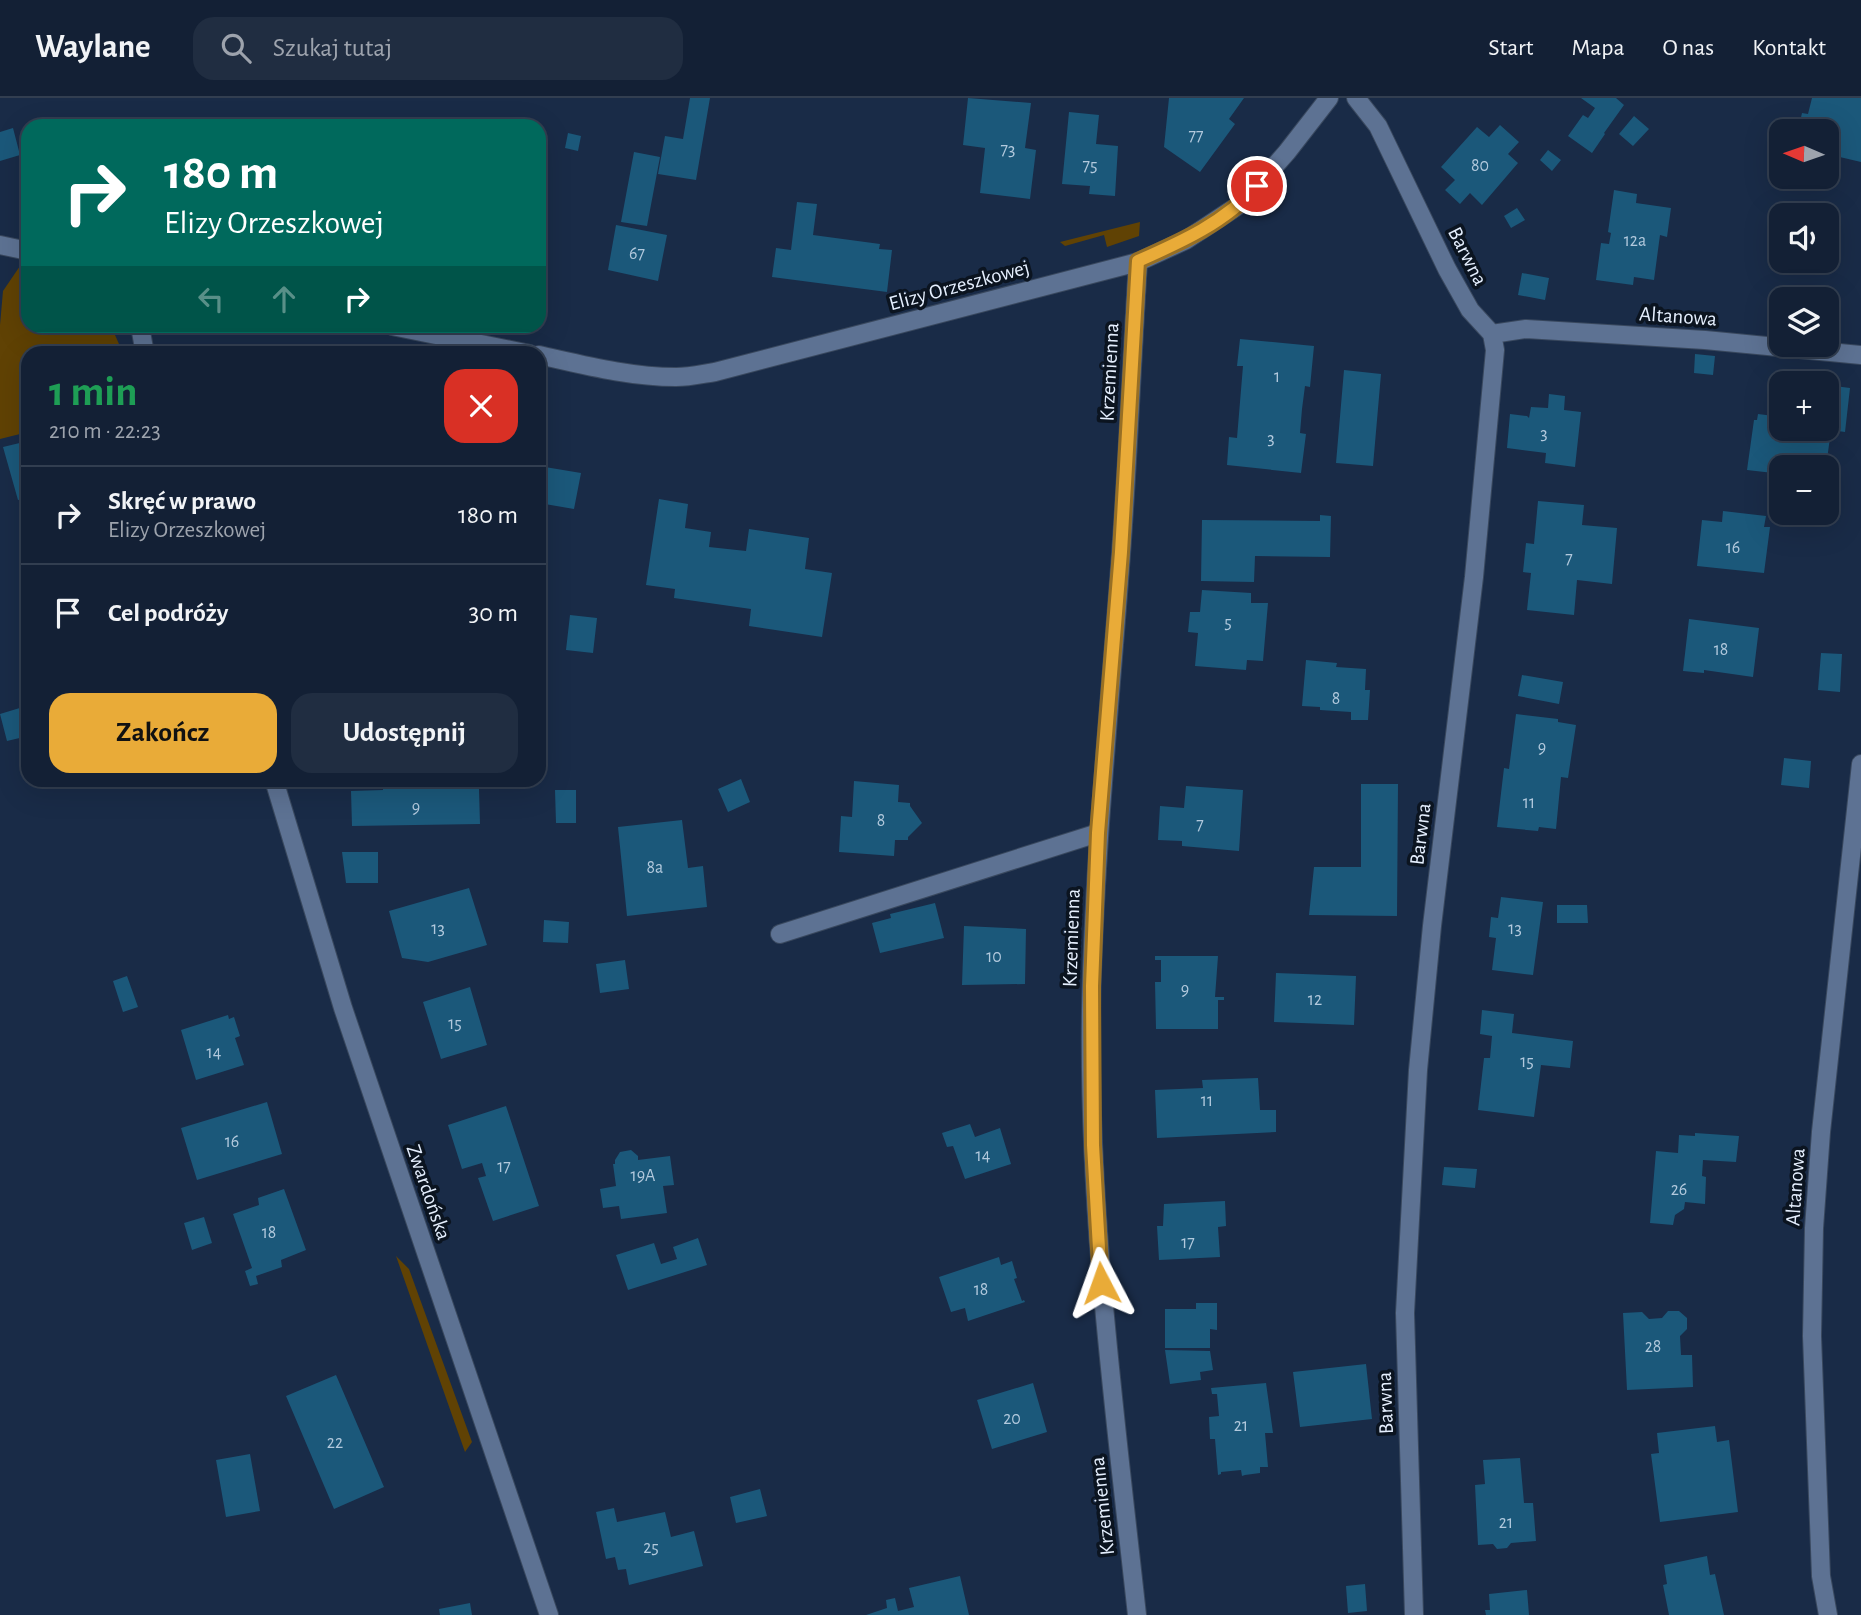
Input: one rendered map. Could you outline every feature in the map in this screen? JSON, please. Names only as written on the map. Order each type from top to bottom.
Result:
[{"type":"street","name":"Elizy Orzeszkowej","points":[[546,356],[652,376],[679,377],[715,372],[1138,261],[1186,240],[1242,203],[1287,152],[1329,98]]},
{"type":"street","name":"Barwna","points":[[1356,98],[1378,125],[1447,269],[1470,310],[1492,334],[1495,368],[1418,1070],[1405,1313],[1414,1615]]},
{"type":"street","points":[[0,244],[21,249]]},
{"type":"street","name":"Krzemienna","points":[[1137,1615],[1101,1283],[1093,1145],[1091,1012],[1098,833],[1121,552],[1138,261]]},
{"type":"street","name":"Altanowa","points":[[1492,334],[1526,329],[1705,340],[1861,355]]},
{"type":"street","points":[[426,333],[491,346]]},
{"type":"street","name":"Altanowa","points":[[1828,1615],[1821,1576],[1813,1349],[1814,1228],[1821,1132],[1861,764]]},
{"type":"street","name":"Zwardońska","points":[[276,787],[343,1008],[549,1615]]},
{"type":"street","points":[[780,934],[1098,833]]},
{"type":"shaded area","points":[[1140,222],[1139,236],[1107,247],[1104,235],[1065,246],[1060,242]]},
{"type":"shaded area","points":[[21,266],[21,333],[114,333],[120,346],[21,346],[21,434],[0,439],[0,325],[3,291]]},
{"type":"shaded area","points":[[396,1256],[409,1269],[472,1442],[465,1452]]},
{"type":"building","points":[[690,98],[710,98],[696,180],[658,174],[665,136],[683,139]]},
{"type":"building","points":[[968,98],[1031,103],[1025,148],[1036,150],[1030,199],[980,193],[985,148],[963,145]]},
{"type":"building","points":[[1169,98],[1244,98],[1229,119],[1235,124],[1200,172],[1164,147]]},
{"type":"building","points":[[1581,98],[1616,98],[1624,105],[1592,153],[1568,136],[1583,115],[1588,118],[1595,108]]},
{"type":"building","points":[[1812,98],[1861,98],[1861,162],[1839,157],[1839,119],[1801,119],[1802,113],[1808,114]]},
{"type":"building","points":[[1069,112],[1099,115],[1096,144],[1118,146],[1115,196],[1089,194],[1090,186],[1062,184]]},
{"type":"building","points":[[1634,116],[1649,129],[1633,146],[1619,134]]},
{"type":"building","points":[[1500,125],[1519,142],[1508,154],[1518,163],[1482,205],[1470,193],[1460,204],[1445,190],[1455,180],[1441,167],[1477,127],[1489,137]]},
{"type":"building","points":[[13,128],[20,155],[0,161],[0,132]]},
{"type":"building","points":[[568,133],[581,136],[578,151],[565,148]]},
{"type":"building","points":[[1548,150],[1561,160],[1552,171],[1540,160]]},
{"type":"building","points":[[634,152],[660,157],[647,226],[621,222]]},
{"type":"building","points":[[1614,190],[1637,194],[1636,203],[1671,208],[1667,237],[1660,235],[1654,280],[1634,277],[1633,285],[1596,280],[1601,243],[1609,244],[1611,233],[1608,232]]},
{"type":"building","points":[[797,202],[817,204],[813,235],[880,244],[879,249],[892,250],[887,292],[772,277],[776,248],[791,250]]},
{"type":"building","points":[[1517,208],[1525,220],[1511,228],[1504,216]]},
{"type":"building","points":[[616,225],[667,235],[658,281],[608,270]]},
{"type":"building","points":[[1522,273],[1549,278],[1545,300],[1518,295]]},
{"type":"building","points":[[1240,339],[1314,346],[1310,387],[1305,386],[1302,409],[1300,433],[1306,434],[1301,473],[1227,465],[1229,437],[1237,438],[1243,366],[1237,366]]},
{"type":"building","points":[[1695,354],[1715,356],[1713,375],[1694,373]]},
{"type":"building","points":[[1344,370],[1381,374],[1373,466],[1336,463]]},
{"type":"building","points":[[1839,387],[1850,388],[1845,432],[1839,431]]},
{"type":"building","points":[[1549,394],[1565,396],[1564,410],[1581,412],[1575,467],[1545,463],[1546,453],[1507,448],[1510,414],[1529,418],[1531,407],[1548,408]]},
{"type":"building","points":[[1758,414],[1769,415],[1769,441],[1830,441],[1828,455],[1769,455],[1769,473],[1747,470],[1754,420],[1757,420]]},
{"type":"building","points":[[21,443],[21,499],[18,500],[3,447]]},
{"type":"building","points":[[546,467],[581,473],[574,509],[546,504]]},
{"type":"building","points":[[659,499],[688,504],[685,528],[711,532],[709,547],[746,551],[749,529],[809,538],[805,569],[832,573],[822,637],[749,626],[751,609],[674,598],[675,589],[646,585]]},
{"type":"building","points":[[1538,501],[1584,505],[1582,525],[1617,528],[1612,584],[1577,580],[1574,615],[1527,610],[1531,573],[1523,572],[1526,543],[1534,544]]},
{"type":"building","points":[[1723,511],[1766,516],[1764,527],[1770,527],[1764,573],[1697,566],[1702,520],[1722,522]]},
{"type":"building","points":[[1320,515],[1331,516],[1330,557],[1255,556],[1254,582],[1201,581],[1202,520],[1320,521]]},
{"type":"building","points":[[1202,590],[1251,593],[1251,603],[1268,603],[1263,661],[1247,660],[1246,670],[1195,666],[1198,633],[1188,632],[1190,612],[1200,612]]},
{"type":"building","points":[[570,615],[597,618],[593,653],[566,650]]},
{"type":"building","points":[[1689,619],[1759,628],[1753,677],[1704,670],[1704,673],[1683,671]]},
{"type":"building","points":[[1821,653],[1842,654],[1840,692],[1818,690]]},
{"type":"building","points":[[1306,660],[1337,663],[1336,667],[1366,669],[1365,690],[1370,690],[1368,720],[1351,720],[1351,712],[1302,706]]},
{"type":"building","points":[[1522,675],[1563,682],[1559,704],[1518,696]]},
{"type":"building","points":[[21,708],[21,738],[7,741],[0,714]]},
{"type":"building","points":[[1516,714],[1558,719],[1558,722],[1576,725],[1568,778],[1561,777],[1556,829],[1539,827],[1538,831],[1497,827],[1504,768],[1509,769]]},
{"type":"building","points":[[1784,758],[1811,761],[1809,788],[1781,785]]},
{"type":"building","points":[[741,779],[750,802],[728,812],[718,789]]},
{"type":"building","points":[[854,781],[899,785],[898,802],[910,803],[922,823],[908,840],[895,840],[894,856],[839,852],[841,816],[852,817]]},
{"type":"building","points":[[1361,784],[1398,784],[1397,916],[1309,915],[1314,867],[1361,867]]},
{"type":"building","points":[[1186,786],[1243,790],[1239,851],[1182,846],[1182,841],[1158,840],[1160,806],[1184,808]]},
{"type":"building","points":[[383,787],[479,789],[480,824],[352,826],[351,791],[383,790]]},
{"type":"building","points":[[555,790],[576,790],[576,823],[556,823]]},
{"type":"building","points":[[682,820],[688,868],[703,866],[707,907],[627,916],[618,827]]},
{"type":"building","points":[[342,852],[378,852],[378,883],[346,883]]},
{"type":"building","points":[[469,888],[487,945],[428,962],[402,958],[389,911]]},
{"type":"building","points":[[1501,897],[1543,902],[1533,975],[1492,970],[1496,938],[1489,937],[1491,917],[1498,918]]},
{"type":"building","points":[[935,903],[944,938],[880,953],[872,923],[891,918],[890,914]]},
{"type":"building","points":[[1557,905],[1587,905],[1588,923],[1557,923]]},
{"type":"building","points":[[544,920],[569,922],[568,943],[543,942]]},
{"type":"building","points":[[964,926],[1026,929],[1025,984],[962,985]]},
{"type":"building","points":[[1155,956],[1218,956],[1215,997],[1224,997],[1224,1000],[1218,1000],[1218,1029],[1156,1029],[1155,982],[1161,982],[1161,960],[1155,960]]},
{"type":"building","points":[[625,960],[629,989],[600,993],[596,964]]},
{"type":"building","points":[[1276,973],[1356,976],[1354,1025],[1274,1022]]},
{"type":"building","points":[[127,976],[138,1007],[123,1012],[113,981]]},
{"type":"building","points":[[470,987],[487,1045],[441,1059],[423,1002]]},
{"type":"building","points":[[1482,1010],[1514,1014],[1512,1033],[1573,1041],[1570,1068],[1541,1065],[1534,1117],[1478,1110],[1484,1058],[1490,1058],[1492,1036],[1480,1034]]},
{"type":"building","points":[[228,1015],[229,1019],[234,1017],[240,1036],[235,1038],[244,1065],[196,1080],[181,1030]]},
{"type":"building","points":[[1258,1078],[1260,1110],[1276,1110],[1276,1132],[1157,1138],[1155,1090],[1203,1088],[1202,1080]]},
{"type":"building","points":[[267,1102],[282,1154],[197,1180],[181,1128]]},
{"type":"building","points":[[506,1106],[539,1206],[493,1221],[478,1178],[486,1176],[482,1163],[462,1169],[448,1125]]},
{"type":"building","points":[[970,1124],[975,1137],[1000,1128],[1011,1164],[965,1179],[953,1146],[947,1147],[942,1133]]},
{"type":"building","points":[[1695,1133],[1739,1136],[1736,1162],[1703,1160],[1702,1176],[1706,1177],[1705,1204],[1685,1202],[1684,1209],[1675,1215],[1673,1225],[1650,1223],[1656,1151],[1678,1153],[1679,1135],[1695,1136]]},
{"type":"building","points":[[631,1150],[638,1156],[638,1160],[670,1156],[674,1185],[663,1186],[667,1213],[621,1219],[619,1206],[603,1208],[600,1189],[616,1186],[613,1164],[620,1152]]},
{"type":"building","points":[[1444,1167],[1477,1169],[1475,1188],[1442,1185]]},
{"type":"building","points":[[284,1189],[306,1250],[281,1260],[282,1267],[256,1276],[258,1284],[250,1286],[245,1271],[252,1268],[233,1214],[259,1205],[258,1198]]},
{"type":"building","points":[[1225,1201],[1226,1226],[1218,1227],[1220,1257],[1159,1260],[1157,1226],[1163,1226],[1164,1204]]},
{"type":"building","points":[[204,1217],[212,1243],[192,1250],[184,1223]]},
{"type":"building","points":[[698,1238],[707,1265],[628,1290],[616,1255],[654,1243],[661,1264],[677,1259],[673,1247]]},
{"type":"building","points":[[999,1257],[1001,1265],[1012,1261],[1017,1278],[1014,1279],[1022,1301],[1025,1302],[968,1321],[965,1308],[951,1312],[939,1277]]},
{"type":"building","points":[[1196,1303],[1217,1303],[1217,1330],[1210,1329],[1210,1348],[1165,1348],[1165,1309],[1196,1309]]},
{"type":"building","points":[[1668,1311],[1679,1311],[1687,1318],[1687,1329],[1680,1336],[1681,1355],[1692,1355],[1693,1387],[1627,1390],[1623,1313],[1642,1312],[1649,1319],[1662,1318]]},
{"type":"building","points":[[1165,1350],[1210,1351],[1213,1370],[1200,1372],[1201,1380],[1170,1384]]},
{"type":"building","points":[[1366,1364],[1372,1419],[1300,1427],[1293,1372]]},
{"type":"building","points":[[336,1375],[384,1487],[334,1509],[286,1396]]},
{"type":"building","points":[[1033,1383],[1047,1432],[992,1449],[977,1400]]},
{"type":"building","points":[[1266,1383],[1273,1433],[1265,1433],[1268,1467],[1260,1467],[1260,1473],[1242,1476],[1241,1470],[1221,1472],[1218,1475],[1215,1439],[1210,1439],[1209,1417],[1219,1416],[1217,1394],[1212,1394],[1211,1388]]},
{"type":"building","points":[[1715,1426],[1717,1442],[1729,1440],[1738,1512],[1660,1522],[1651,1454],[1659,1453],[1657,1433]]},
{"type":"building","points":[[250,1454],[260,1511],[226,1517],[216,1460]]},
{"type":"building","points":[[1520,1458],[1524,1503],[1533,1503],[1536,1541],[1511,1543],[1507,1548],[1497,1549],[1493,1544],[1478,1545],[1475,1485],[1485,1484],[1483,1460]]},
{"type":"building","points":[[760,1489],[767,1516],[736,1523],[730,1497]]},
{"type":"building","points":[[614,1508],[617,1522],[665,1512],[671,1537],[694,1531],[703,1566],[629,1585],[626,1569],[618,1570],[615,1557],[606,1559],[596,1512]]},
{"type":"building","points":[[1707,1556],[1710,1575],[1715,1574],[1724,1615],[1669,1615],[1663,1585],[1667,1584],[1664,1565]]},
{"type":"building","points":[[960,1576],[969,1615],[866,1615],[887,1608],[886,1600],[895,1598],[898,1611],[914,1607],[909,1588]]},
{"type":"building","points":[[1365,1584],[1367,1611],[1348,1613],[1346,1586]]},
{"type":"building","points":[[1527,1590],[1529,1615],[1486,1615],[1485,1610],[1490,1610],[1489,1594]]},
{"type":"building","points":[[470,1603],[472,1615],[440,1615],[439,1609]]},
{"type":"route","points":[[1101,1283],[1093,1145],[1091,1012],[1098,833],[1121,552],[1138,261],[1186,240],[1242,203],[1257,186]]}]
